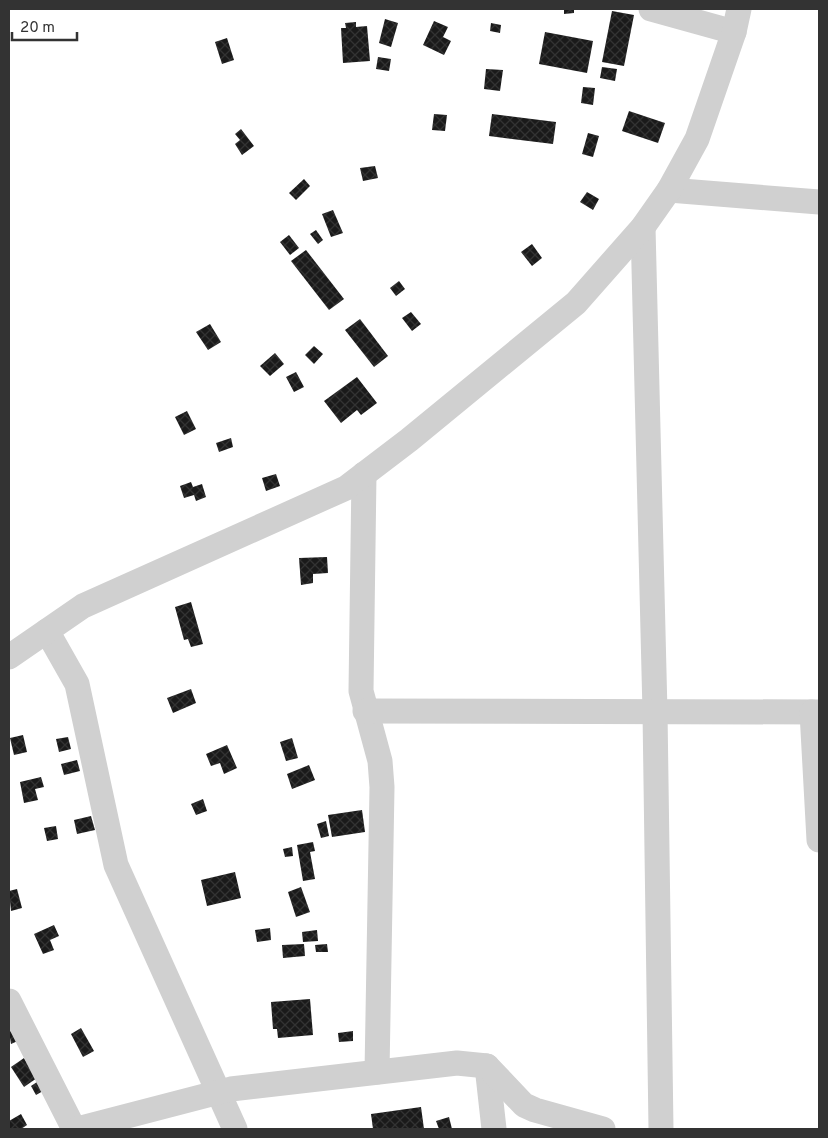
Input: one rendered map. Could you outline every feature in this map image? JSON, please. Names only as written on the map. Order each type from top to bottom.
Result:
[{"type":"street","points":[[9,657],[83,606],[346,488],[576,303],[644,227],[669,190],[697,139],[736,20],[651,9]]},
{"type":"street","points":[[669,190],[819,202]]},
{"type":"street","points":[[644,227],[655,712],[661,1129]]},
{"type":"street","points":[[364,474],[361,691],[380,761],[382,787],[377,1072]]},
{"type":"street","points":[[47,631],[77,684],[116,865],[235,1129]]},
{"type":"street","points":[[365,711],[816,712],[819,840]]},
{"type":"street","points":[[9,1001],[75,1129],[217,1092],[457,1063],[488,1066],[524,1104],[535,1110],[602,1129]]},
{"type":"street","points":[[488,1066],[494,1129]]},
{"type":"building","points":[[564,9],[574,9],[574,13],[564,14]]},
{"type":"building","points":[[612,11],[634,15],[624,66],[602,62]]},
{"type":"building","points":[[385,19],[398,23],[391,47],[379,43]]},
{"type":"building","points":[[434,21],[448,27],[443,37],[451,41],[444,55],[423,45]]},
{"type":"building","points":[[356,22],[356,27],[367,26],[370,61],[343,63],[341,28],[346,28],[345,23]]},
{"type":"building","points":[[491,23],[501,25],[500,33],[490,31]]},
{"type":"building","points":[[545,32],[593,41],[587,73],[539,64]]},
{"type":"building","points":[[227,38],[234,60],[222,64],[215,42]]},
{"type":"building","points":[[378,57],[391,59],[389,71],[376,69]]},
{"type":"building","points":[[602,67],[617,69],[615,81],[600,78]]},
{"type":"building","points":[[486,69],[503,70],[500,91],[484,89]]},
{"type":"building","points":[[583,87],[595,88],[593,105],[581,103]]},
{"type":"building","points":[[629,111],[665,123],[658,143],[622,131]]},
{"type":"building","points":[[434,114],[447,115],[445,131],[432,130]]},
{"type":"building","points":[[492,114],[556,122],[553,144],[489,136]]},
{"type":"building","points":[[241,129],[254,146],[242,155],[235,144],[240,140],[235,134]]},
{"type":"building","points":[[588,133],[599,136],[593,157],[582,154]]},
{"type":"building","points":[[375,166],[378,178],[363,181],[360,168]]},
{"type":"building","points":[[304,179],[310,186],[296,200],[289,193]]},
{"type":"building","points":[[587,192],[599,199],[593,210],[580,202]]},
{"type":"building","points":[[333,210],[343,233],[331,237],[322,214]]},
{"type":"building","points":[[316,230],[323,240],[318,244],[310,234]]},
{"type":"building","points":[[289,235],[299,248],[290,255],[280,242]]},
{"type":"building","points":[[532,244],[542,258],[532,266],[521,252]]},
{"type":"building","points":[[306,250],[344,299],[329,310],[291,261]]},
{"type":"building","points":[[399,281],[405,289],[396,296],[390,288]]},
{"type":"building","points":[[411,312],[421,324],[412,331],[402,318]]},
{"type":"building","points":[[360,319],[388,356],[374,367],[345,330]]},
{"type":"building","points":[[210,324],[221,342],[208,350],[196,332]]},
{"type":"building","points":[[314,346],[323,354],[314,364],[305,355]]},
{"type":"building","points":[[275,353],[284,364],[270,376],[260,366]]},
{"type":"building","points":[[296,372],[304,387],[294,392],[286,377]]},
{"type":"building","points":[[357,377],[377,403],[361,415],[357,410],[341,423],[324,401]]},
{"type":"building","points":[[187,411],[196,429],[184,435],[175,417]]},
{"type":"building","points":[[231,438],[233,447],[219,452],[216,443]]},
{"type":"building","points":[[276,474],[280,486],[266,491],[262,478]]},
{"type":"building","points":[[191,482],[193,487],[202,484],[206,497],[196,501],[194,495],[184,498],[180,486]]},
{"type":"building","points":[[327,557],[328,573],[313,574],[313,583],[301,585],[299,558]]},
{"type":"building","points":[[191,602],[203,644],[191,647],[188,639],[184,640],[175,607]]},
{"type":"building","points":[[191,689],[196,703],[173,713],[167,698]]},
{"type":"building","points":[[23,735],[27,752],[14,755],[10,738]]},
{"type":"building","points":[[68,737],[71,749],[59,752],[56,739]]},
{"type":"building","points":[[292,738],[298,758],[286,761],[280,742]]},
{"type":"building","points":[[227,745],[237,768],[224,774],[220,763],[211,766],[206,754]]},
{"type":"building","points":[[77,760],[80,771],[64,775],[61,764]]},
{"type":"building","points":[[309,765],[315,780],[292,789],[287,774]]},
{"type":"building","points":[[41,777],[44,787],[35,789],[38,800],[24,803],[20,782]]},
{"type":"building","points":[[203,799],[207,811],[196,815],[191,804]]},
{"type":"building","points":[[362,810],[365,832],[332,837],[328,815]]},
{"type":"building","points":[[91,816],[95,830],[77,834],[74,820]]},
{"type":"building","points":[[326,821],[329,836],[321,838],[317,824]]},
{"type":"building","points":[[56,826],[58,839],[47,841],[44,828]]},
{"type":"building","points":[[313,842],[315,851],[310,852],[315,879],[303,881],[297,845]]},
{"type":"building","points":[[292,847],[293,856],[285,857],[283,849]]},
{"type":"building","points":[[235,872],[241,898],[207,906],[201,880]]},
{"type":"building","points":[[301,887],[310,912],[296,917],[288,892]]},
{"type":"building","points":[[17,889],[22,908],[11,911],[9,891]]},
{"type":"building","points":[[54,925],[59,936],[50,940],[54,950],[43,954],[34,934]]},
{"type":"building","points":[[270,928],[271,940],[257,942],[255,930]]},
{"type":"building","points":[[317,930],[318,941],[303,942],[302,932]]},
{"type":"building","points":[[304,944],[305,956],[283,958],[282,945]]},
{"type":"building","points":[[327,944],[328,952],[316,952],[315,945]]},
{"type":"building","points":[[310,999],[313,1035],[278,1038],[277,1029],[273,1029],[271,1002]]},
{"type":"building","points":[[81,1028],[94,1051],[83,1057],[71,1034]]},
{"type":"building","points":[[14,1029],[20,1040],[11,1044],[9,1032]]},
{"type":"building","points":[[353,1031],[353,1041],[339,1042],[338,1033]]},
{"type":"building","points":[[24,1058],[37,1078],[24,1087],[11,1067]]},
{"type":"building","points":[[37,1082],[43,1091],[36,1095],[31,1086]]},
{"type":"building","points":[[421,1107],[424,1129],[373,1129],[371,1114]]},
{"type":"building","points":[[21,1114],[27,1125],[21,1129],[10,1129],[9,1121]]},
{"type":"building","points":[[449,1117],[452,1129],[439,1129],[436,1121]]}]
